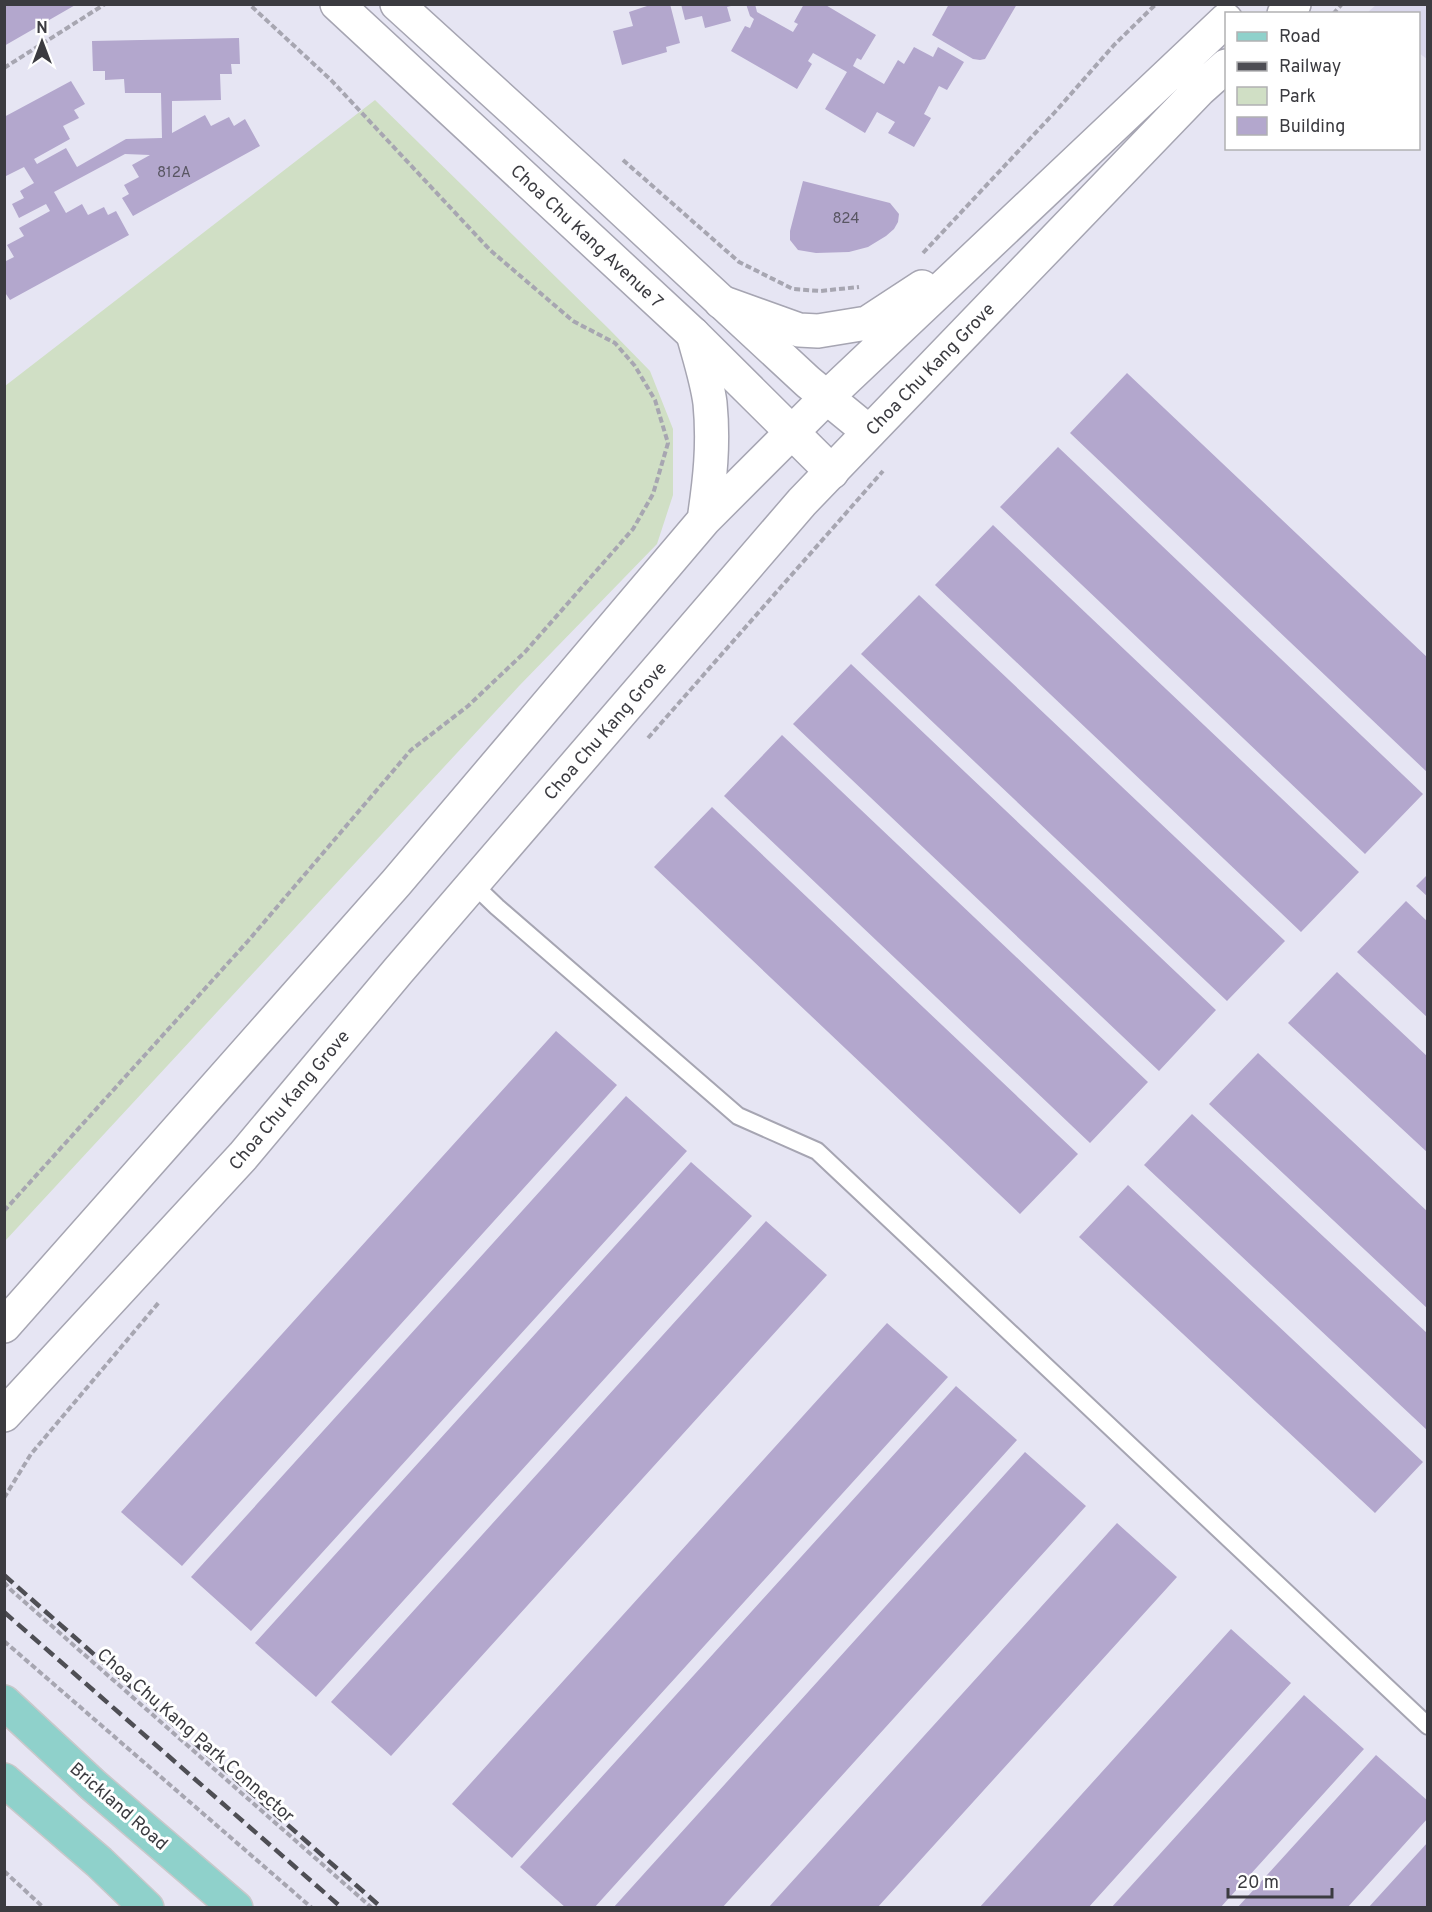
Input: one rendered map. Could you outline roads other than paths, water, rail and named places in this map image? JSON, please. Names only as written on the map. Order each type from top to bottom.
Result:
[{"type":"main road","name":"Brickland Road","points":[[4,1702],[93,1785],[236,1908]]},
{"type":"main road","points":[[4,1780],[99,1862],[147,1908]]},
{"type":"street","name":"Choa Chu Kang Avenue 7","points":[[337,4],[693,334],[832,472]]},
{"type":"street","points":[[397,4],[721,302],[826,397],[869,432]]},
{"type":"street","points":[[4,1326],[388,892],[704,520],[826,397],[1225,22]]},
{"type":"street","name":"Choa Chu Kang Grove","points":[[4,1414],[243,1156],[473,884],[795,511],[1199,90],[1225,68]]},
{"type":"street","points":[[721,302],[799,330],[819,331],[867,323],[992,243]]},
{"type":"street","points":[[693,334],[710,400],[712,466],[704,520]]},
{"type":"lane","points":[[473,884],[738,1116],[817,1151],[1428,1725]]},
{"type":"railway","points":[[4,1575],[382,1908]]},
{"type":"railway","points":[[4,1612],[342,1908]]}]
